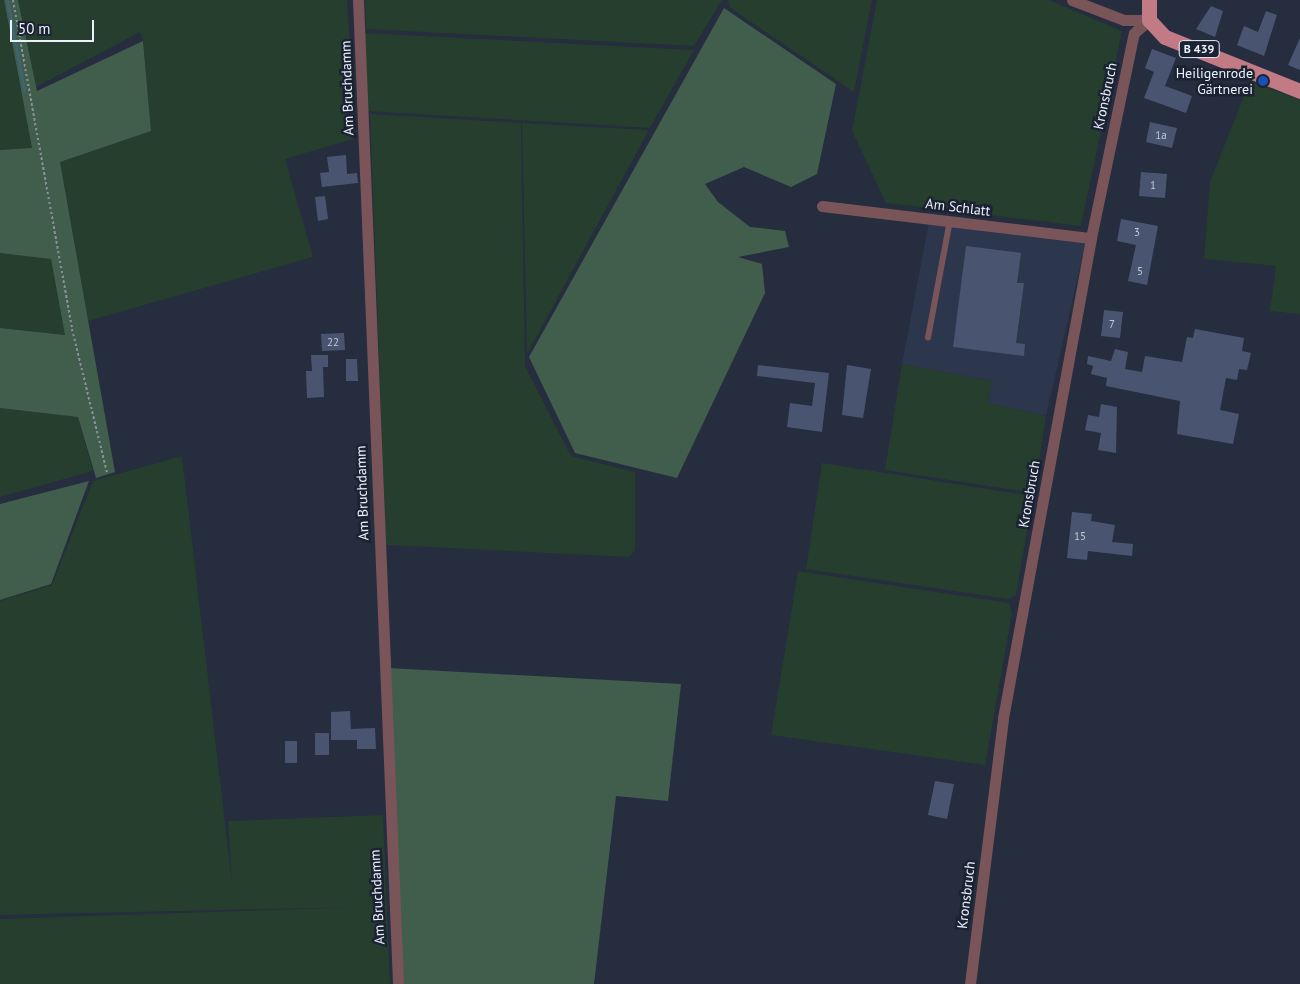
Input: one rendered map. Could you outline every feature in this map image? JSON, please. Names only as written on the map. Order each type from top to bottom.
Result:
[{"type":"main road","points":[[1149,0],[1149,20]]},
{"type":"main road","name":"B 439","points":[[1149,20],[1165,37],[1300,91]]},
{"type":"street","name":"Am Bruchdamm","points":[[358,0],[398,984]]},
{"type":"street","points":[[1072,0],[1124,20],[1149,20]]},
{"type":"street","name":"Kronsbruch","points":[[970,984],[1003,718],[1091,238],[1134,33],[1149,20]]},
{"type":"street","name":"Am Schlatt","points":[[822,206],[1091,238]]},
{"type":"lane","points":[[928,338],[950,221]]},
{"type":"path","points":[[13,0],[72,329],[107,473]]},
{"type":"shaded area","points":[[929,222],[1086,241],[1046,416],[988,403],[992,381],[902,364]]},
{"type":"green space","points":[[0,0],[4,0],[32,149],[0,150]]},
{"type":"green space","points":[[4,0],[18,0],[37,91],[143,41],[151,131],[60,162],[115,472],[96,478],[78,417],[0,408],[0,328],[65,335],[51,259],[0,253],[0,150],[32,148]]},
{"type":"green space","points":[[18,0],[347,0],[356,138],[285,159],[313,257],[88,321],[60,162],[151,131],[143,40],[140,32],[36,87]]},
{"type":"green space","points":[[365,0],[722,0],[694,46],[366,29]]},
{"type":"green space","points":[[728,0],[872,0],[854,92],[729,7]]},
{"type":"green space","points":[[877,0],[1049,0],[1122,31],[1081,226],[886,203],[852,131]]},
{"type":"green space","points":[[724,8],[836,84],[817,174],[791,187],[744,167],[705,184],[718,202],[750,227],[785,231],[789,247],[738,257],[762,264],[765,293],[677,478],[575,453],[529,357]]},
{"type":"green space","points":[[364,33],[694,50],[650,128],[366,111]]},
{"type":"green space","points":[[1250,81],[1300,100],[1300,314],[1270,311],[1276,266],[1204,259],[1210,182]]},
{"type":"green space","points":[[370,114],[521,123],[525,366],[571,456],[635,472],[635,550],[629,557],[386,545]]},
{"type":"green space","points":[[522,123],[649,130],[527,354]]},
{"type":"green space","points":[[0,253],[51,258],[66,335],[0,328]]},
{"type":"green space","points":[[902,364],[992,381],[988,403],[1046,416],[1034,493],[885,470]]},
{"type":"green space","points":[[0,408],[78,417],[93,471],[0,497]]},
{"type":"green space","points":[[182,456],[232,882],[228,821],[383,815],[390,984],[0,984],[0,919],[362,907],[0,915],[0,601],[52,585],[93,481]]},
{"type":"green space","points":[[822,463],[1033,496],[1016,595],[1008,599],[806,569]]},
{"type":"green space","points":[[89,481],[51,584],[0,600],[0,504]]},
{"type":"green space","points":[[798,571],[1009,603],[1012,613],[985,765],[771,735]]},
{"type":"green space","points":[[389,668],[681,684],[668,801],[616,796],[594,984],[403,984]]},
{"type":"building","points":[[1211,6],[1223,11],[1215,37],[1196,29]]},
{"type":"building","points":[[1266,11],[1277,15],[1264,56],[1237,45],[1244,26],[1258,32]]},
{"type":"building","points":[[1300,38],[1300,70],[1288,65]]},
{"type":"building","points":[[1152,49],[1176,58],[1165,86],[1192,96],[1186,113],[1144,98],[1154,72],[1145,68]]},
{"type":"building","points":[[1150,122],[1177,128],[1172,148],[1146,142]]},
{"type":"building","points":[[346,155],[347,174],[357,173],[358,183],[322,187],[320,173],[329,172],[327,157]]},
{"type":"building","points":[[1141,172],[1167,174],[1165,198],[1139,196]]},
{"type":"building","points":[[325,196],[328,219],[318,221],[315,197]]},
{"type":"building","points":[[1121,219],[1158,226],[1147,285],[1128,281],[1136,245],[1117,241]]},
{"type":"building","points":[[966,246],[1021,253],[1017,283],[1024,283],[1016,343],[1025,344],[1024,356],[953,347]]},
{"type":"building","points":[[1104,310],[1123,312],[1120,338],[1101,336]]},
{"type":"building","points":[[1195,329],[1244,338],[1242,351],[1251,353],[1247,370],[1239,369],[1237,380],[1226,378],[1220,410],[1239,414],[1233,444],[1177,434],[1180,401],[1106,386],[1107,378],[1091,374],[1093,366],[1087,364],[1088,356],[1111,361],[1115,349],[1128,352],[1125,369],[1142,372],[1145,356],[1182,362],[1187,337],[1193,338]]},
{"type":"building","points":[[344,333],[345,350],[322,351],[321,334]]},
{"type":"building","points":[[311,355],[328,355],[328,367],[323,367],[324,397],[307,398],[306,371],[312,371]]},
{"type":"building","points":[[346,359],[357,359],[358,381],[346,381]]},
{"type":"building","points":[[758,365],[829,373],[822,432],[787,427],[790,403],[812,406],[815,383],[757,376]]},
{"type":"building","points":[[847,365],[871,369],[863,418],[842,415]]},
{"type":"building","points":[[1101,404],[1117,407],[1116,453],[1098,450],[1101,433],[1085,430],[1088,415],[1099,417]]},
{"type":"building","points":[[1072,512],[1092,514],[1091,521],[1115,525],[1112,542],[1133,544],[1132,556],[1088,551],[1087,560],[1067,558]]},
{"type":"building","points":[[350,711],[351,729],[375,728],[376,749],[357,749],[357,740],[331,740],[331,712]]},
{"type":"building","points":[[315,733],[329,733],[329,755],[315,755]]},
{"type":"building","points":[[285,741],[297,741],[297,763],[285,763]]},
{"type":"building","points":[[935,781],[954,784],[947,819],[928,815]]},
{"type":"waterway","points":[[7,0],[24,90]]},
{"type":"place","name":"Heiligenrode Gärtnerei","points":[[1263,81]]}]
